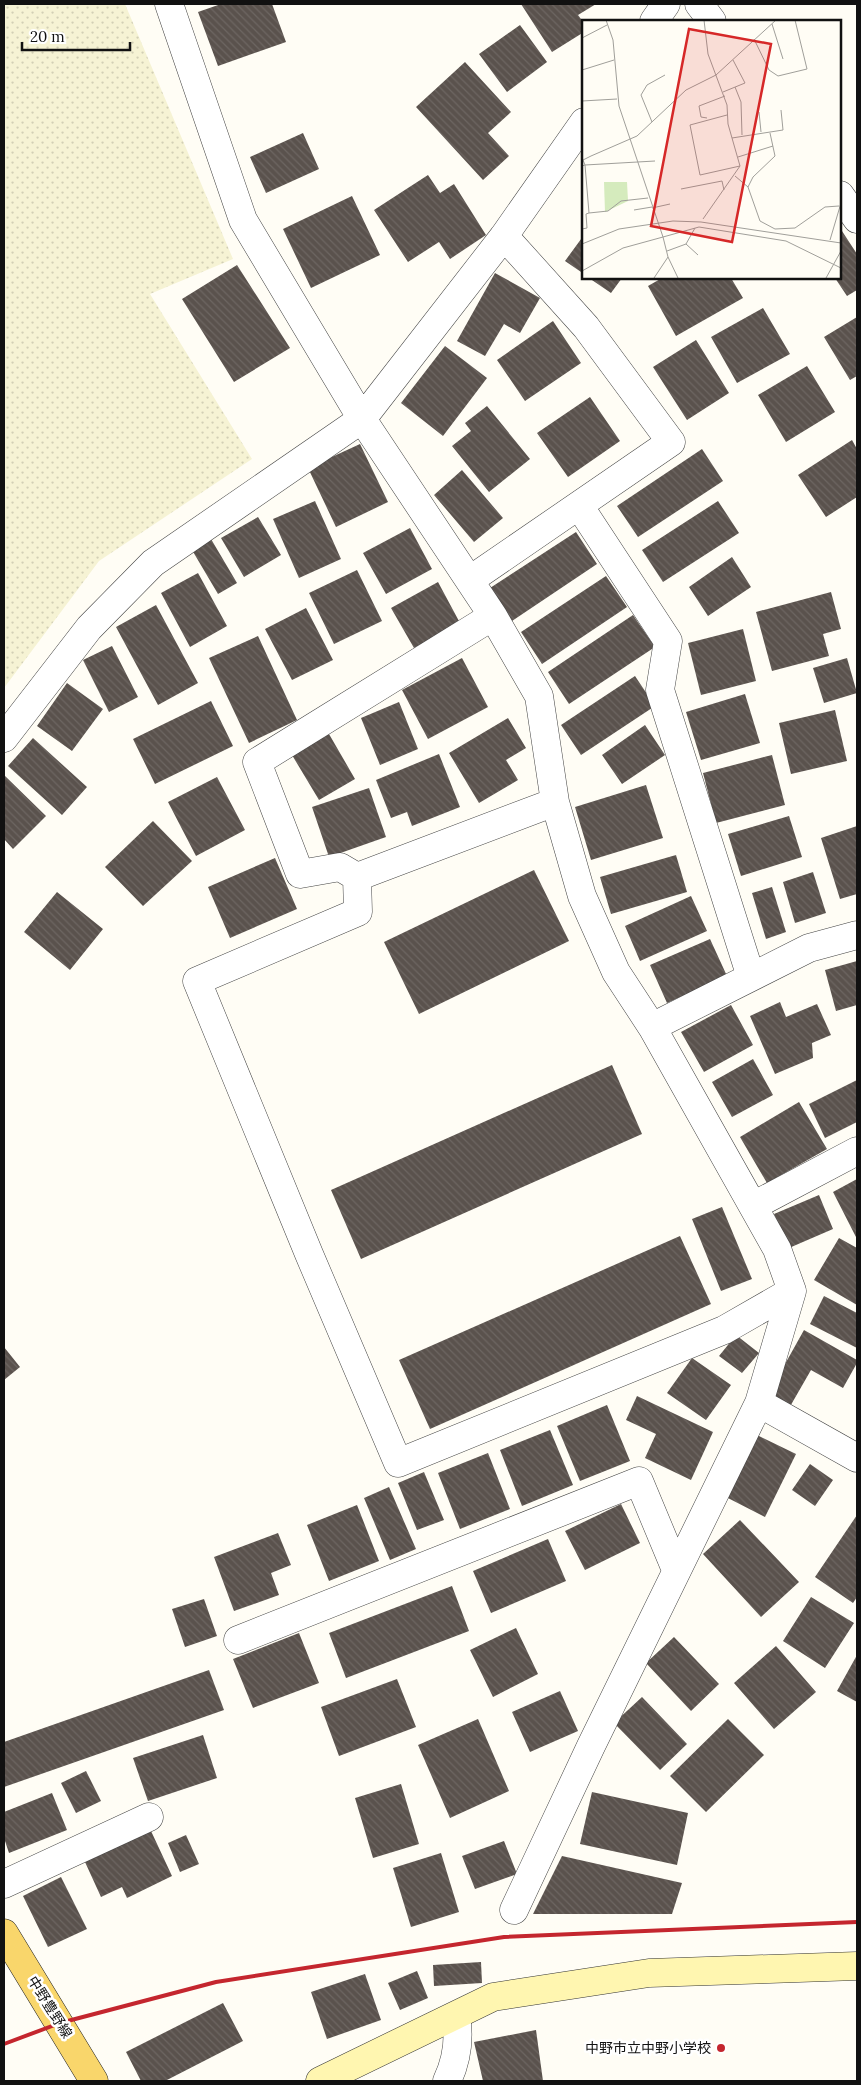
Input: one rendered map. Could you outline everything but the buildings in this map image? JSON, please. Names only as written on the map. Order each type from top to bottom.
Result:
[{"type":"main road","name":"中野豊野線","points":[[4,1933],[94,2081]]},
{"type":"street","points":[[169,4],[243,220],[362,419],[470,580],[539,696],[555,802],[582,896],[616,972],[652,1027],[777,1248],[792,1291],[759,1403],[676,1570],[514,1910]]},
{"type":"street","points":[[655,20],[666,4]]},
{"type":"street","points":[[699,4],[711,20]]},
{"type":"street","points":[[4,738],[90,628],[153,563],[362,419],[504,236],[582,125]]},
{"type":"street","points":[[841,196],[857,219]]},
{"type":"street","points":[[470,580],[580,507],[671,442],[586,327],[504,236]]},
{"type":"street","points":[[580,507],[668,641],[660,690],[751,976]]},
{"type":"street","points":[[357,877],[340,867],[300,874],[257,762],[493,616]]},
{"type":"street","points":[[357,877],[555,802]]},
{"type":"street","points":[[357,877],[358,912],[197,981],[308,1254],[398,1463],[724,1330],[792,1291]]},
{"type":"street","points":[[652,1027],[809,948],[857,935]]},
{"type":"street","points":[[753,1206],[857,1151]]},
{"type":"street","points":[[759,1403],[857,1458]]},
{"type":"street","points":[[238,1640],[640,1481],[676,1570]]},
{"type":"street","points":[[4,1884],[149,1817]]},
{"type":"street","points":[[320,2081],[493,1997],[649,1973],[857,1966]]},
{"type":"street","points":[[447,2081],[454,2066],[459,2036],[456,2016]]},
{"type":"shaded area","points":[[4,4],[125,4],[233,259],[150,294],[252,459],[99,561],[4,688]]},
{"type":"railway","points":[[4,2044],[60,2023],[216,1982],[504,1937],[857,1922]]},
{"type":"place","name":"中野市立中野小学校","points":[[721,2048]]}]
